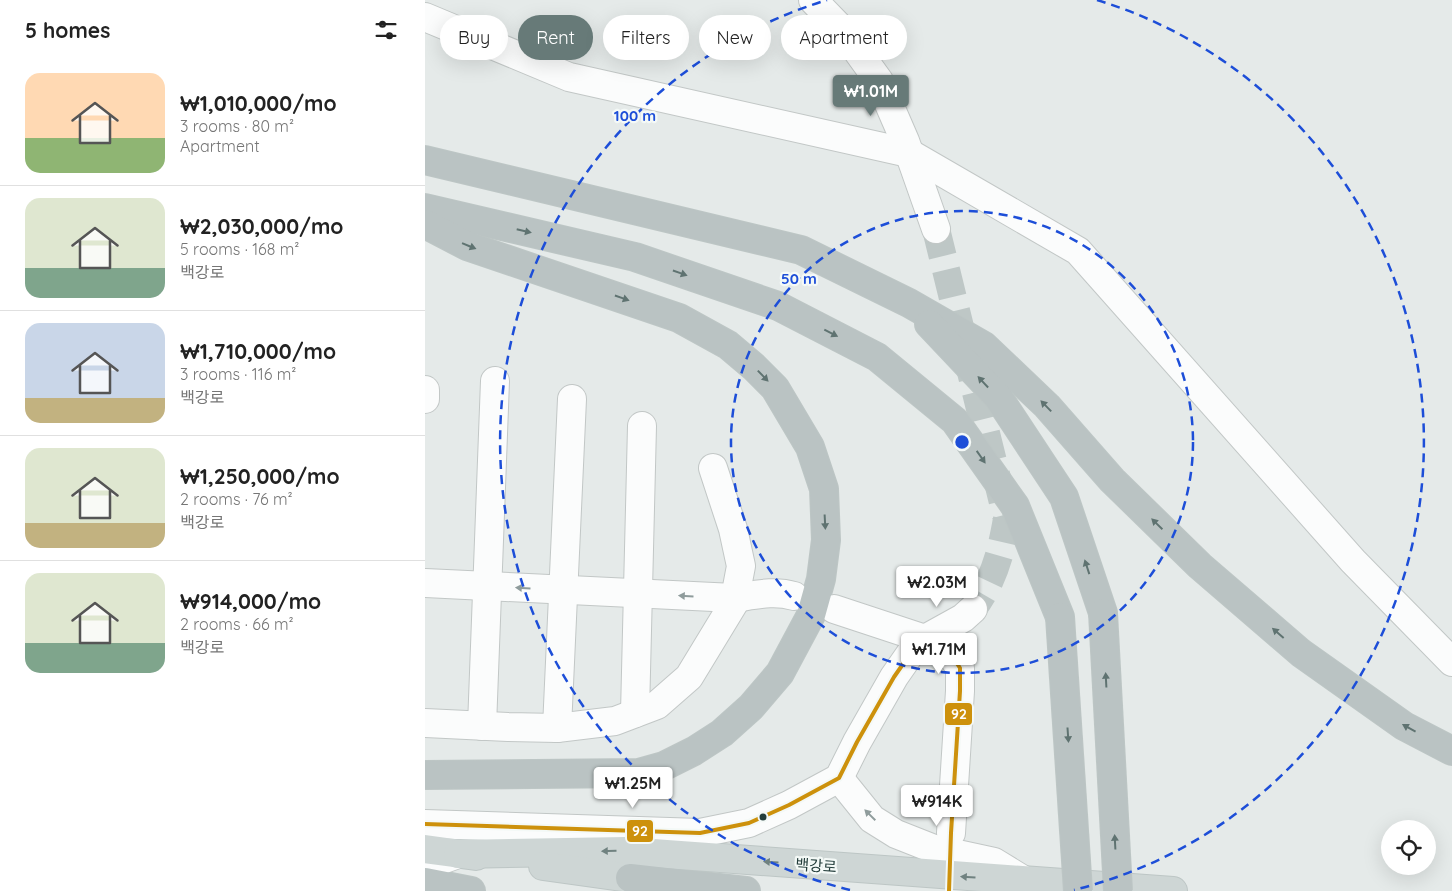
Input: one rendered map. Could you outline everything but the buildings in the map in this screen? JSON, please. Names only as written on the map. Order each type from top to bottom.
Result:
[{"type":"highway","points":[[425,160],[801,250],[909,303],[984,346],[1047,406],[1112,480],[1200,566],[1301,653],[1404,726],[1452,751]]},
{"type":"highway","points":[[425,208],[635,258],[778,306],[877,357],[955,421],[1015,506],[1060,617],[1078,891]]},
{"type":"highway","points":[[425,224],[467,246],[679,318],[728,345],[775,388],[810,447],[823,489],[826,540],[821,579],[811,615],[780,673],[751,707],[722,733],[694,751],[664,766],[639,773],[425,775]]},
{"type":"highway","points":[[909,303],[998,397],[1064,497],[1103,613],[1118,891]]},
{"type":"highway","points":[[630,878],[746,891]]},
{"type":"highway","points":[[425,882],[471,891]]},
{"type":"main road","name":"백강로","points":[[425,849],[630,878],[676,891]]},
{"type":"main road","name":"백강로","points":[[459,854],[625,851],[1173,891]]},
{"type":"street","points":[[813,0],[843,31],[879,81],[909,153],[936,229]]},
{"type":"street","points":[[425,17],[569,77],[909,153],[1078,251],[1353,561],[1452,662]]},
{"type":"street","points":[[483,726],[495,381]]},
{"type":"street","points":[[425,390],[425,399]]},
{"type":"street","points":[[557,728],[572,398]]},
{"type":"street","points":[[635,714],[642,426]]},
{"type":"street","points":[[425,723],[557,728],[615,722],[657,705],[689,677],[734,604],[741,566],[733,529],[713,468]]},
{"type":"street","points":[[425,583],[735,598],[772,592],[794,596]]},
{"type":"street","points":[[834,609],[944,648],[960,668],[951,833]]},
{"type":"street","points":[[425,824],[700,833],[749,822],[789,805],[839,778],[894,677],[910,654],[925,640],[963,618],[973,609]]},
{"type":"street","points":[[839,778],[872,819],[896,834],[934,849],[993,862],[1025,881]]},
{"type":"street","points":[[425,866],[459,854]]},
{"type":"tunnel","points":[[936,229],[1007,519],[996,566],[973,609]]},
{"type":"transit line","name":"92","points":[[425,824],[700,833],[749,823],[789,805],[839,778],[894,677],[910,654],[925,639],[944,648],[960,668],[949,891]]}]
